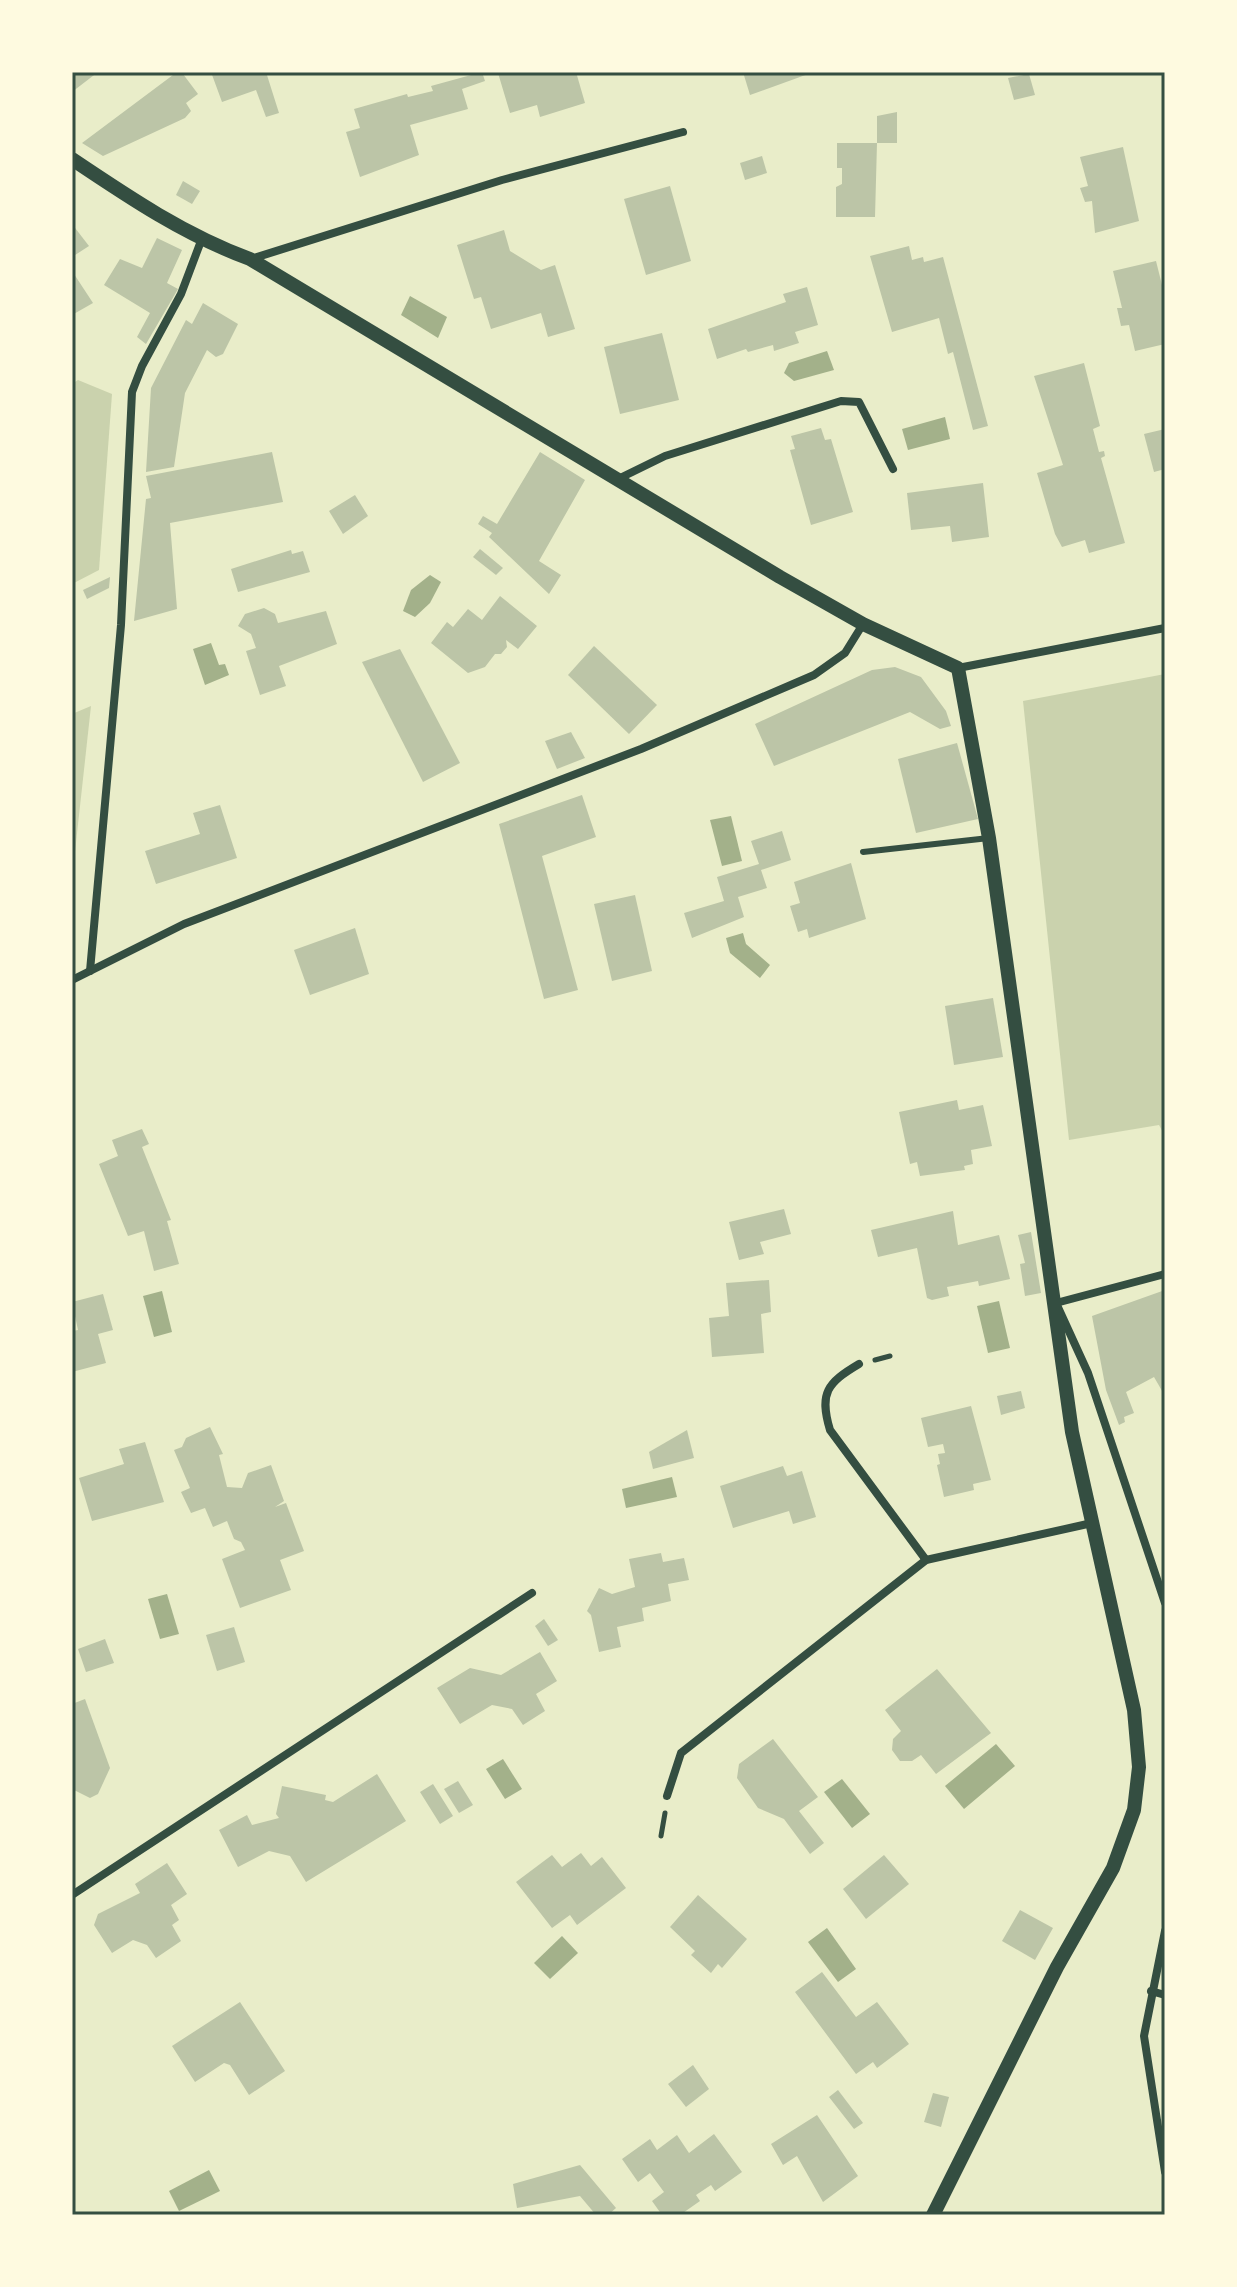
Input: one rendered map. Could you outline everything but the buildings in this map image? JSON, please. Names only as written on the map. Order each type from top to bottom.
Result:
[{"type":"street","points":[[250,259],[502,180],[683,132]]},
{"type":"street","points":[[72,159],[114,190],[201,241],[250,259],[863,624],[958,668],[1165,628]]},
{"type":"street","points":[[90,971],[121,625],[132,392],[142,366],[181,294],[201,241]]},
{"type":"street","points":[[618,479],[665,456],[841,401],[859,402],[893,469]]},
{"type":"street","points":[[72,980],[184,924],[324,867],[641,749],[814,675],[845,653],[863,624]]},
{"type":"street","points":[[933,2215],[1057,1967],[1113,1868],[1134,1810],[1139,1737],[1072,1432],[989,838],[958,668]]},
{"type":"street","points":[[1056,1303],[1165,1274]]},
{"type":"street","points":[[1056,1303],[1088,1373],[1165,1603]]},
{"type":"street","points":[[859,1364],[834,1379],[826,1394],[823,1407],[830,1430],[926,1560]]},
{"type":"street","points":[[667,1796],[681,1753],[926,1560],[1092,1523]]},
{"type":"street","points":[[72,1895],[532,1593]]},
{"type":"street","points":[[1165,1931],[1144,2036],[1165,2172]]},
{"type":"street","points":[[1151,1991],[1165,1995]]},
{"type":"lane","points":[[863,852],[989,838]]},
{"type":"shaded area","points":[[410,296],[447,317],[438,338],[401,315]]},
{"type":"shaded area","points":[[827,351],[834,370],[794,381],[784,373],[789,363]]},
{"type":"shaded area","points":[[78,380],[112,394],[99,570],[72,584],[72,384]]},
{"type":"shaded area","points":[[945,417],[950,439],[908,450],[902,429]]},
{"type":"shaded area","points":[[430,575],[441,582],[430,603],[415,617],[403,611],[411,590]]},
{"type":"shaded area","points":[[211,643],[219,665],[225,664],[229,675],[205,685],[193,649]]},
{"type":"shaded area","points":[[1165,674],[1165,1136],[1159,1125],[1069,1140],[1023,701]]},
{"type":"shaded area","points":[[91,706],[72,879],[72,714]]},
{"type":"shaded area","points":[[731,816],[742,861],[722,866],[710,820]]},
{"type":"shaded area","points":[[743,933],[746,944],[770,965],[760,978],[730,953],[726,938]]},
{"type":"shaded area","points":[[162,1291],[172,1332],[154,1337],[143,1296]]},
{"type":"shaded area","points":[[999,1301],[1010,1348],[988,1353],[977,1306]]},
{"type":"shaded area","points":[[672,1477],[677,1497],[626,1508],[622,1489]]},
{"type":"shaded area","points":[[167,1594],[179,1634],[160,1639],[148,1599]]},
{"type":"shaded area","points":[[996,1744],[1015,1766],[964,1809],[945,1786]]},
{"type":"shaded area","points":[[503,1759],[522,1789],[505,1799],[486,1769]]},
{"type":"shaded area","points":[[842,1779],[870,1814],[852,1828],[824,1792]]},
{"type":"shaded area","points":[[827,1928],[856,1969],[838,1982],[808,1942]]},
{"type":"shaded area","points":[[562,1936],[578,1953],[550,1979],[534,1963]]},
{"type":"shaded area","points":[[209,2170],[220,2191],[179,2211],[169,2191]]}]
